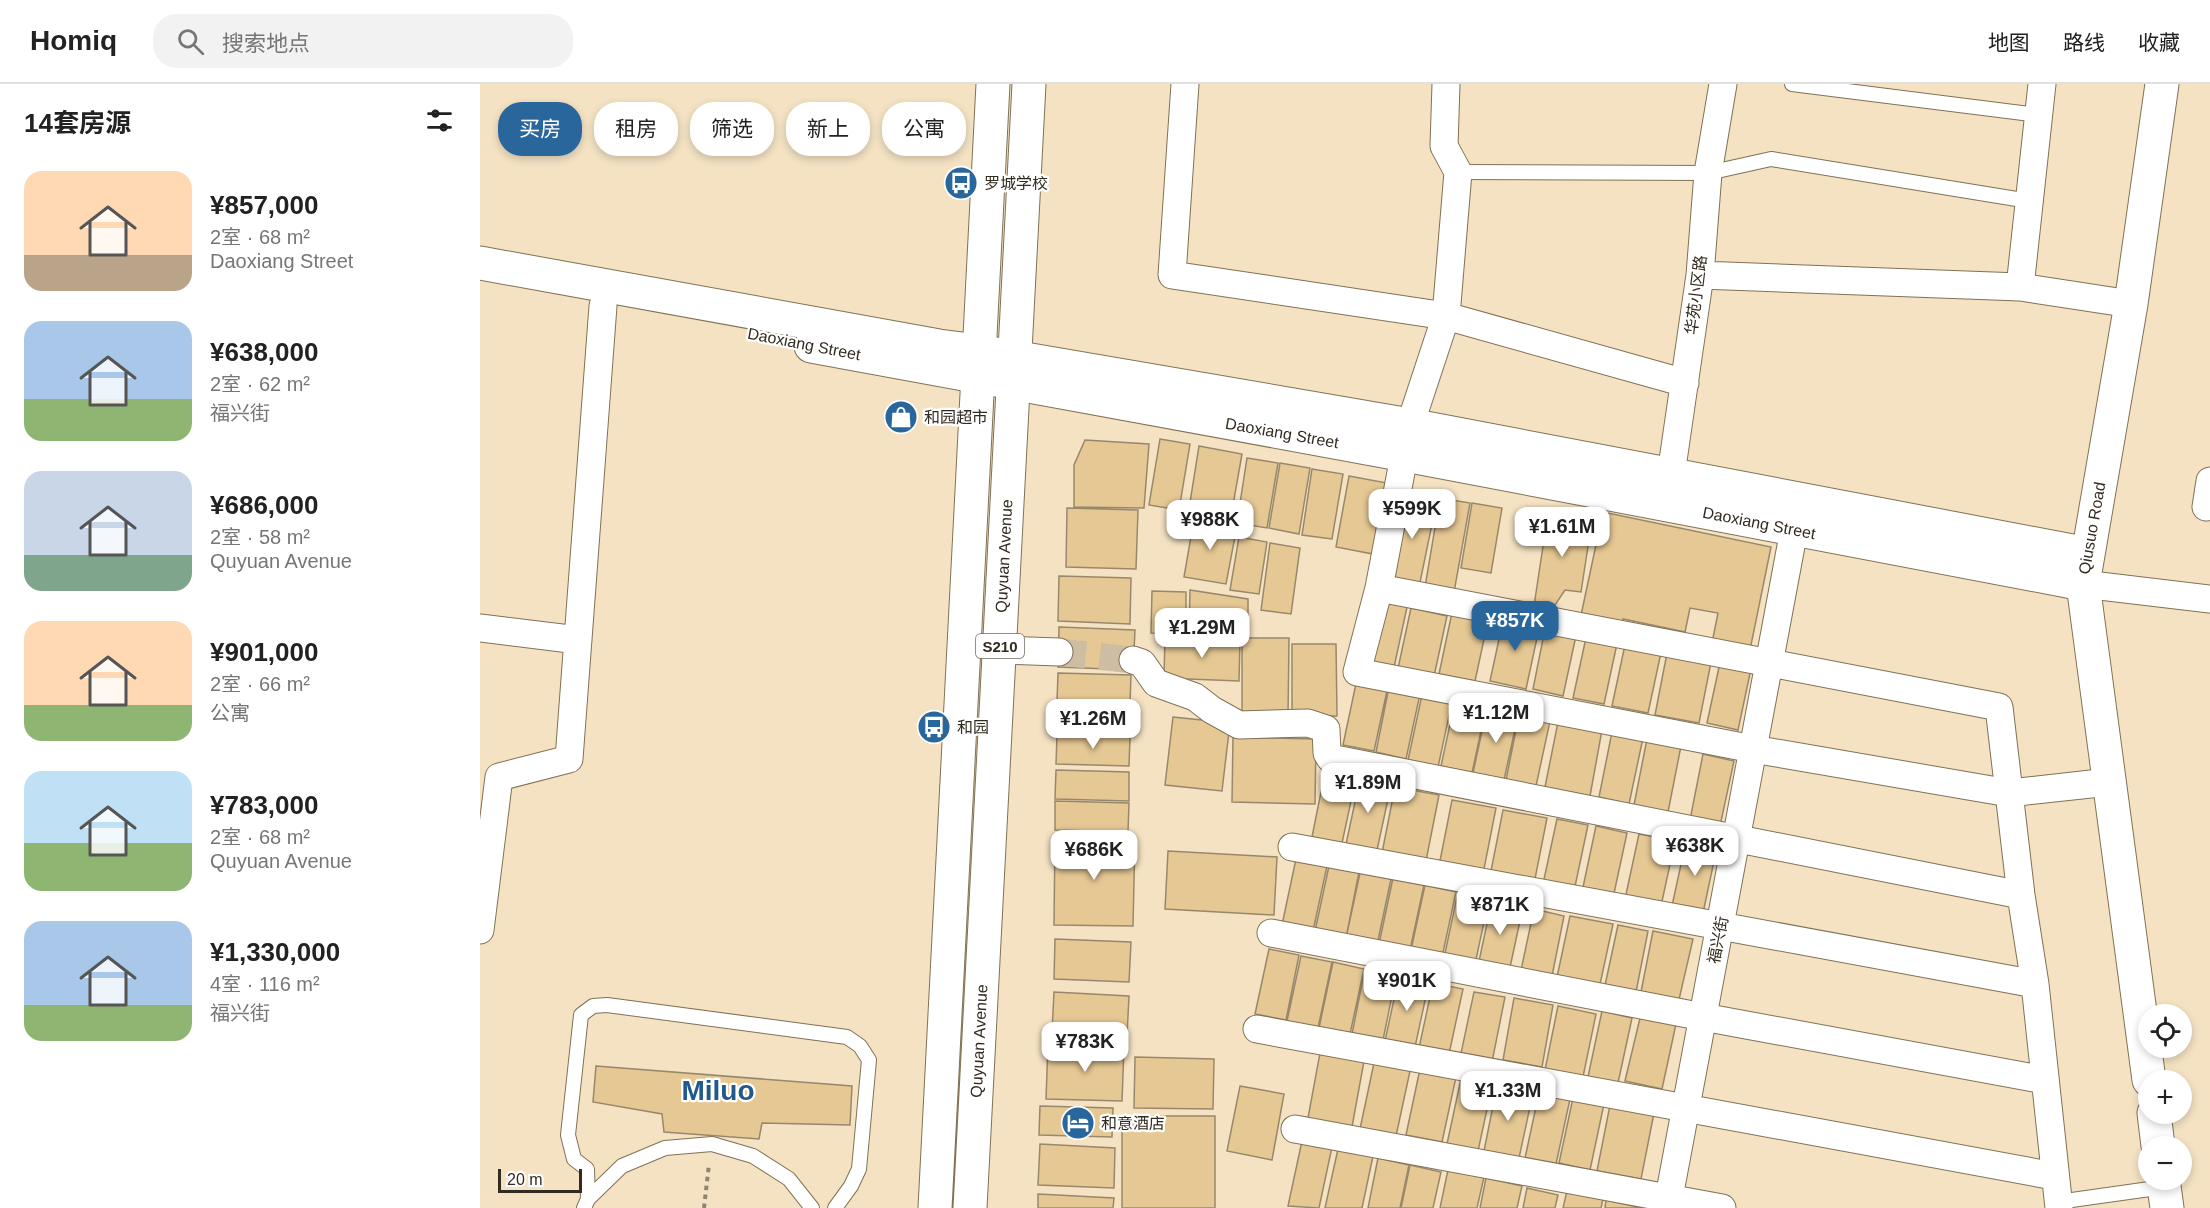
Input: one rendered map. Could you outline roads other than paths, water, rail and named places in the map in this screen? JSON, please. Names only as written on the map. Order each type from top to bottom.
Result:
[{"type":"street","name":"S210","points":[[935,1208],[993,84]]},
{"type":"street","name":"Quyuan Avenue","points":[[970,1208],[1029,84]]},
{"type":"street","points":[[1185,84],[1172,275],[1446,316],[1685,383]]},
{"type":"street","points":[[1446,84],[1444,146],[1458,172],[1446,316],[1408,440],[1379,588],[1357,672],[1753,749],[2009,793],[2109,782]]},
{"type":"street","name":"华苑小区路","points":[[1668,490],[1700,275],[1708,173],[1722,84]]},
{"type":"street","points":[[2020,287],[2042,84]]},
{"type":"street","name":"Qiusuo Road","points":[[2148,1070],[2109,782],[2085,569],[2131,304],[2162,84]]},
{"type":"street","points":[[480,263],[939,346],[977,364]]},
{"type":"street","points":[[1700,275],[2020,287],[2131,304]]},
{"type":"street","name":"Daoxiang Street","points":[[480,284],[603,306],[977,364],[1408,440],[1668,490],[1794,530],[2085,569]]},
{"type":"street","points":[[480,930],[499,777],[569,759],[603,306]]},
{"type":"street","points":[[1668,490],[2085,569],[2210,599]]},
{"type":"street","name":"福兴街","points":[[1668,1203],[1794,530]]},
{"type":"street","points":[[1257,1029],[1686,1108],[2057,1195],[2035,984],[2021,895],[1999,707],[1379,588]]},
{"type":"street","points":[[480,628],[578,640]]},
{"type":"street","points":[[999,650],[1059,652]]},
{"type":"street","points":[[1133,660],[1143,663],[1156,683],[1196,697],[1212,710],[1239,725],[1308,723],[1326,729],[1327,753],[1330,758],[2021,895]]},
{"type":"street","points":[[1292,847],[2035,984]]},
{"type":"street","points":[[1271,933],[2045,1080]]},
{"type":"street","points":[[1294,1129],[1668,1203],[1722,1208]]},
{"type":"lane","points":[[1792,84],[2038,115]]},
{"type":"lane","points":[[1458,172],[1708,173],[1771,159],[2029,201]]},
{"type":"lane","points":[[586,1203],[587,1169],[574,1159],[568,1135],[581,1015],[592,1006],[607,1005],[847,1037],[860,1046],[869,1059],[859,1169],[835,1208]]},
{"type":"lane","points":[[586,1203],[622,1166],[665,1148],[712,1144],[753,1156],[789,1179],[812,1208]]},
{"type":"lane","points":[[2057,1195],[2164,1191]]},
{"type":"tunnel","points":[[1059,652],[1133,660]]},
{"type":"place","name":"罗城学校","points":[[961,183]]},
{"type":"place","name":"和园超市","points":[[901,417]]},
{"type":"place","name":"和园","points":[[934,727]]},
{"type":"place","name":"和意酒店","points":[[1078,1123]]},
{"type":"district","name":"Miluo","points":[[718,1090]]}]
